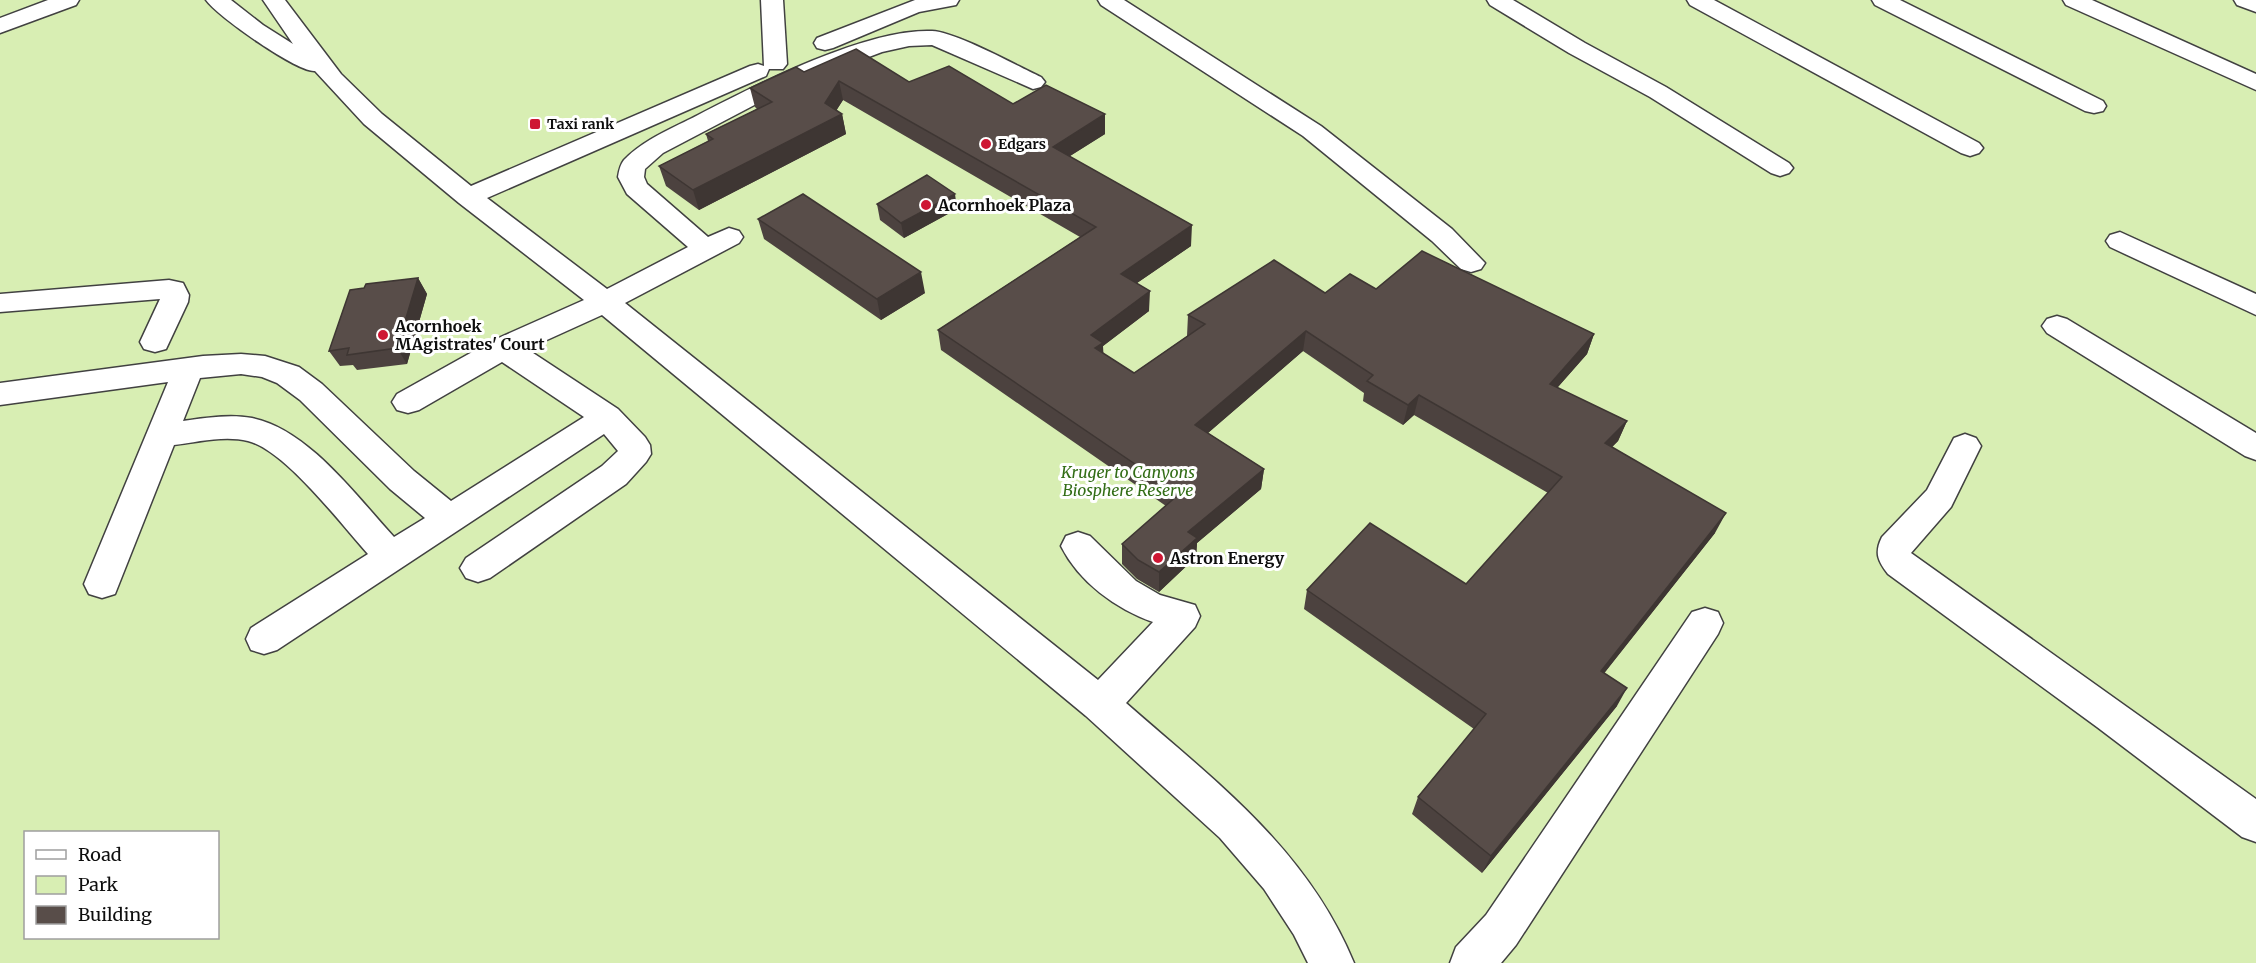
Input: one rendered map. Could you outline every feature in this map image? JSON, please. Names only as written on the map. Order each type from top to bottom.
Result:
[{"type":"street","points":[[0,34],[9,22],[68,0]]},
{"type":"street","points":[[217,0],[255,30],[333,79]]},
{"type":"street","points":[[274,0],[297,34],[333,79],[367,114],[605,303],[1100,704],[1235,824],[1279,876],[1309,920],[1332,963]]},
{"type":"street","points":[[772,0],[775,64]]},
{"type":"street","points":[[468,196],[775,64],[913,8],[948,0]]},
{"type":"street","points":[[1109,0],[1312,131],[1442,235],[1471,263]]},
{"type":"street","points":[[1498,0],[1577,48],[1658,92],[1780,168]]},
{"type":"street","points":[[1698,0],[1970,148]]},
{"type":"street","points":[[1883,0],[2094,106]]},
{"type":"street","points":[[2074,0],[2256,83]]},
{"type":"street","points":[[2245,0],[2256,5]]},
{"type":"street","points":[[408,402],[502,348],[605,303],[718,243],[636,188],[631,177],[633,166],[654,148],[753,96],[875,47],[923,38],[946,42],[1033,82]]},
{"type":"street","points":[[2120,241],[2256,305]]},
{"type":"street","points":[[0,303],[169,289],[175,295],[174,302],[155,342]]},
{"type":"street","points":[[2057,326],[2256,448]]},
{"type":"street","points":[[478,568],[614,475],[635,454],[634,445],[607,417],[502,348]]},
{"type":"street","points":[[0,394],[241,364],[265,367],[288,375],[310,392],[402,480],[449,519]]},
{"type":"street","points":[[102,584],[188,370]]},
{"type":"street","points":[[264,639],[607,417]]},
{"type":"street","points":[[162,435],[235,428],[254,430],[269,436],[299,457],[391,557]]},
{"type":"street","points":[[1965,446],[1939,498],[1894,548],[1894,556],[1900,564],[2111,715],[2256,823]]},
{"type":"street","points":[[1078,546],[1110,580],[1130,597],[1152,609],[1182,616],[1100,704]]},
{"type":"street","points":[[1472,963],[1501,930],[1705,623]]},
{"type":"green space","name":"Kruger to Canyons Biosphere Reserve","points":[[0,0],[2256,0],[2256,963],[0,963]]},
{"type":"building","points":[[856,49],[909,82],[949,66],[1013,104],[1046,85],[1105,114],[1053,147],[1192,225],[1121,274],[1150,291],[1091,335],[1103,343],[1095,348],[1134,373],[1205,324],[1188,315],[1274,260],[1325,293],[1350,274],[1376,289],[1422,251],[1594,334],[1550,384],[1627,421],[1605,443],[1726,513],[1601,671],[1627,688],[1491,856],[1418,797],[1486,714],[1307,590],[1370,523],[1466,584],[1562,477],[1419,395],[1408,405],[1367,381],[1373,375],[1306,331],[1195,425],[1264,469],[1188,532],[1197,538],[1159,572],[1138,560],[1122,544],[1179,494],[938,330],[1096,227],[839,81],[825,103],[842,114],[693,190],[659,166],[713,139],[706,134],[772,102],[750,88],[796,67],[804,72]]},
{"type":"building","points":[[927,175],[955,194],[901,223],[877,204]]},
{"type":"building","points":[[803,194],[921,272],[877,299],[758,219]]},
{"type":"building","points":[[418,278],[397,348],[347,355],[349,348],[329,351],[350,290],[364,288],[366,284]]},
{"type":"place","name":"Taxi rank","points":[[535,124]]},
{"type":"place","name":"Edgars","points":[[986,144]]},
{"type":"place","name":"Acornhoek Plaza","points":[[926,205]]},
{"type":"place","name":"Acornhoek MAgistrates' Court","points":[[383,335]]},
{"type":"place","name":"Astron Energy","points":[[1158,558]]}]
